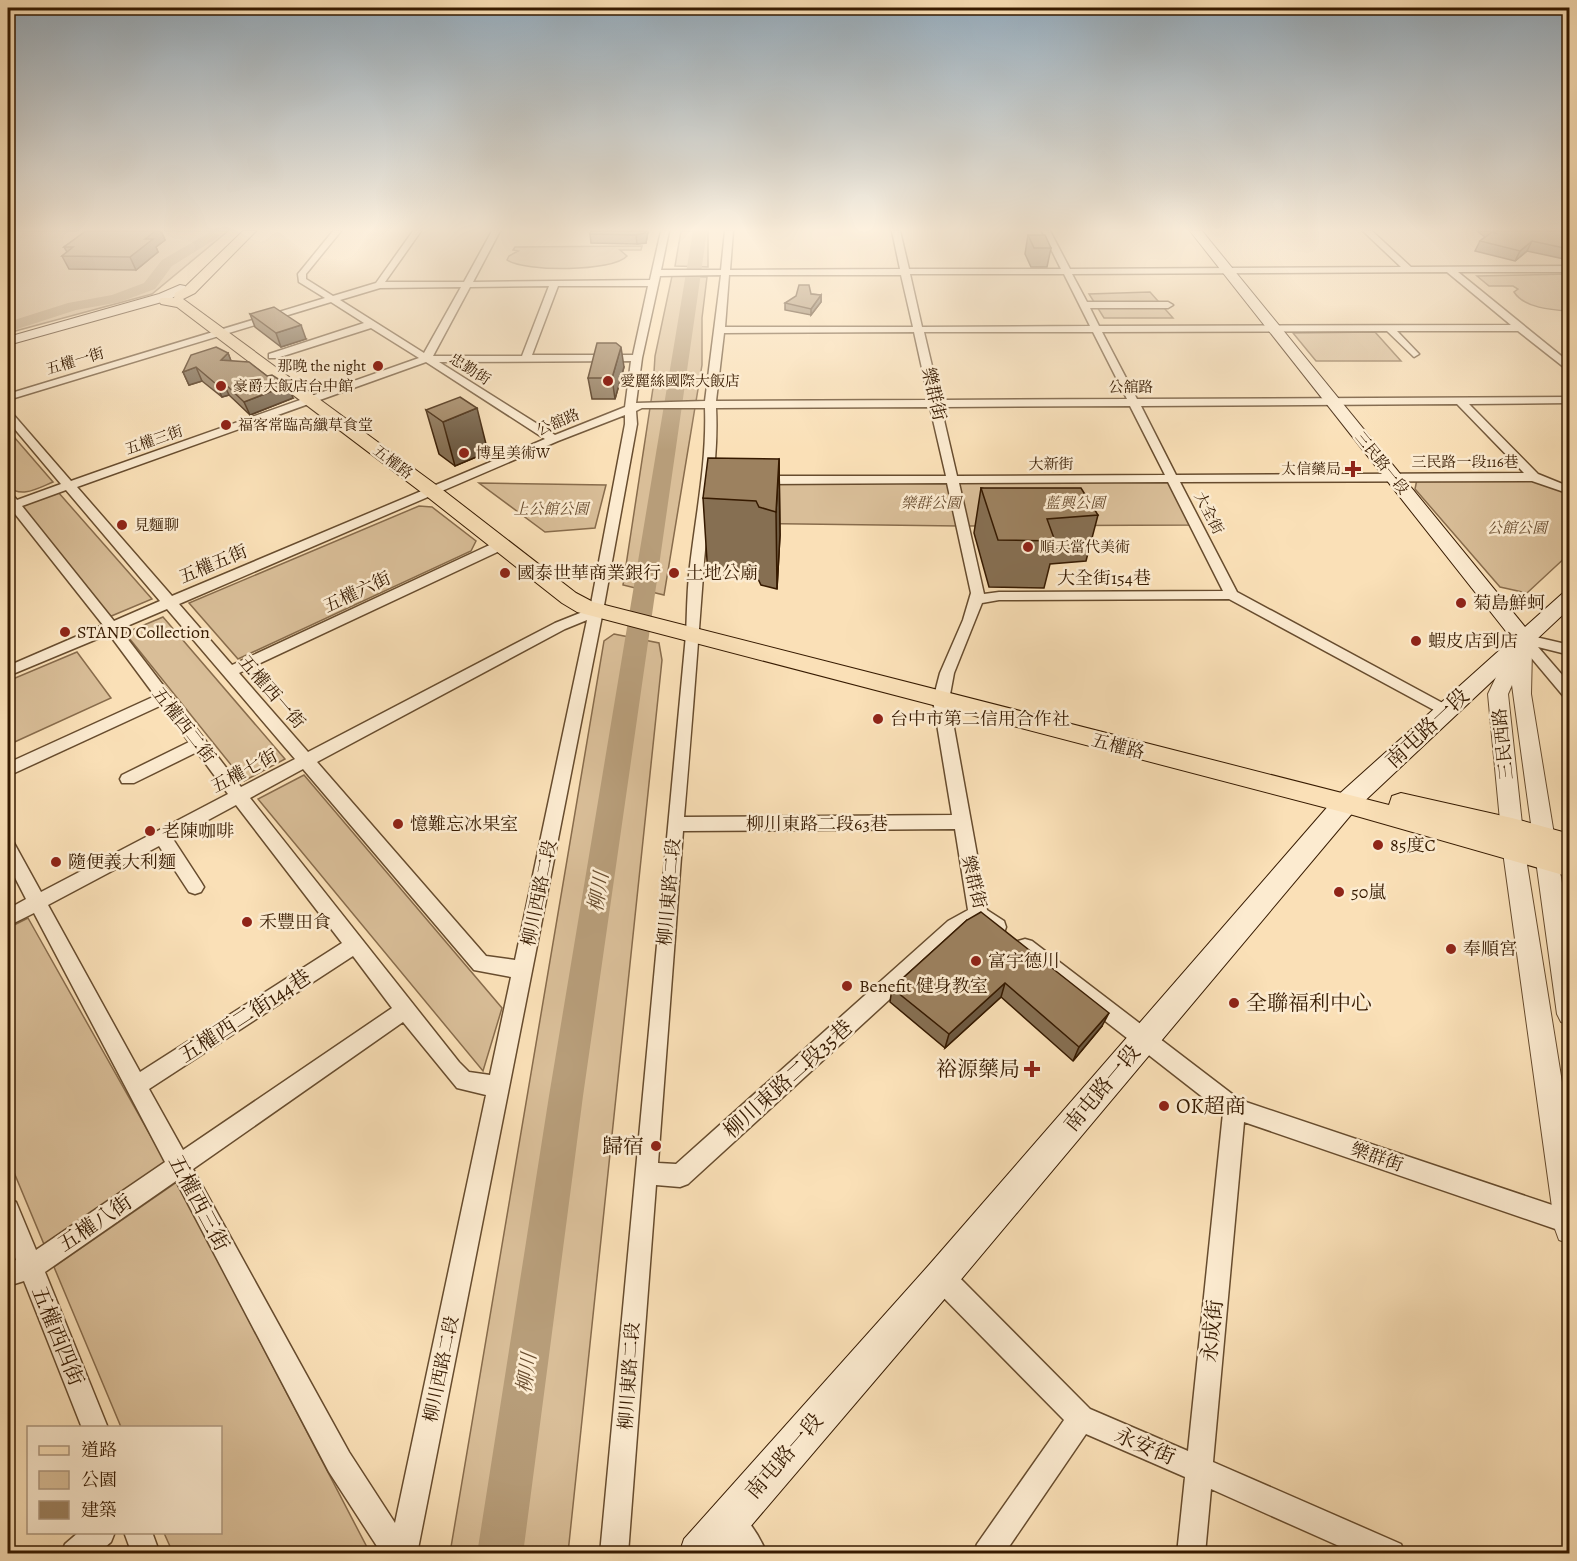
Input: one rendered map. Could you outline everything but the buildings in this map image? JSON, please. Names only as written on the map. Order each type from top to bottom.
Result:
[{"type":"main road","points":[[8,341],[148,304]]},
{"type":"main road","points":[[8,346],[151,304]]},
{"type":"main road","name":"五權路","points":[[189,304],[440,488],[588,591],[605,606]]},
{"type":"main road","name":"三民路一段","points":[[1255,304],[1523,639]]},
{"type":"main road","name":"五權路","points":[[228,331],[273,356],[318,398]]},
{"type":"main road","name":"五權路","points":[[440,488],[501,545],[569,598],[694,627],[1352,798],[1513,840],[1552,854],[1569,845]]},
{"type":"main road","name":"南屯路一段","points":[[699,1554],[941,1277],[1352,798],[1569,597]]},
{"type":"street","name":"五權一街","points":[[8,398],[316,304]]},
{"type":"street","name":"忠勤街","points":[[340,304],[554,440]]},
{"type":"street","points":[[457,304],[426,359],[637,358]]},
{"type":"street","points":[[526,359],[547,304]]},
{"type":"street","name":"柳川西路二段","points":[[401,1554],[522,970],[605,606],[640,405],[630,397],[649,304]]},
{"type":"street","name":"柳川東路二段","points":[[614,1554],[675,824],[694,627],[696,574],[715,480],[712,442],[702,404],[720,330],[722,304]]},
{"type":"street","name":"樂群街","points":[[913,304],[978,593],[941,693],[960,822],[978,914],[1012,937],[1234,1108],[1569,1225]]},
{"type":"street","points":[[1084,305],[1168,304]]},
{"type":"street","points":[[1491,304],[1569,369]]},
{"type":"street","name":"大全街","points":[[1084,305],[1232,595]]},
{"type":"street","points":[[273,356],[372,324]]},
{"type":"street","points":[[1389,328],[1414,354]]},
{"type":"street","points":[[720,330],[1520,328]]},
{"type":"street","name":"五權三街","points":[[10,503],[68,486],[426,359]]},
{"type":"street","name":"公舘路","points":[[440,488],[640,405],[1569,400]]},
{"type":"street","points":[[1460,401],[1534,477]]},
{"type":"street","name":"五權西一街","points":[[8,415],[482,964],[522,970]]},
{"type":"street","name":"三民路一段116巷","points":[[1393,477],[1534,477],[1569,491]]},
{"type":"street","name":"大新街","points":[[743,480],[1393,477]]},
{"type":"street","name":"五權五街","points":[[8,671],[440,488]]},
{"type":"street","name":"五權西二街","points":[[10,503],[110,627],[405,1010],[464,1081],[499,1087]]},
{"type":"street","name":"五權六街","points":[[229,672],[501,545]]},
{"type":"street","points":[[1232,595],[1445,711]]},
{"type":"street","name":"大全街154巷","points":[[976,600],[999,596],[1232,595]]},
{"type":"street","name":"五權七街","points":[[8,918],[560,626],[605,606]]},
{"type":"street","points":[[1523,639],[1569,650]]},
{"type":"street","name":"三民路一段","points":[[1523,639],[1569,694]]},
{"type":"street","name":"三民西路","points":[[1523,639],[1498,694],[1513,840],[1569,1225]]},
{"type":"street","name":"三民西路","points":[[1523,639],[1521,694],[1552,854],[1569,1014]]},
{"type":"street","points":[[8,770],[163,698]]},
{"type":"street","points":[[128,780],[199,744]]},
{"type":"street","name":"柳川東路二段63巷","points":[[675,824],[960,822]]},
{"type":"street","points":[[162,837],[195,887]]},
{"type":"street","name":"五權西三街","points":[[8,848],[339,1462],[401,1554]]},
{"type":"street","name":"柳川東路二段35巷","points":[[645,1173],[680,1176],[956,927],[978,914]]},
{"type":"street","name":"五權西二街144巷","points":[[136,1086],[354,945]]},
{"type":"street","points":[[178,1166],[405,1010]]},
{"type":"street","name":"永成街","points":[[1191,1554],[1234,1108]]},
{"type":"street","name":"五權八街","points":[[19,1271],[178,1166]]},
{"type":"street","name":"五權西四街","points":[[8,1210],[19,1271],[94,1426]]},
{"type":"street","name":"永安街","points":[[941,1277],[1081,1418],[1391,1554]]},
{"type":"street","points":[[987,1554],[1081,1418]]},
{"type":"street","points":[[728,1520],[753,1554]]},
{"type":"street","points":[[75,1554],[100,1534]]},
{"type":"street","points":[[138,1534],[146,1554]]},
{"type":"green space","points":[[8,304],[116,304],[8,333]]},
{"type":"green space","points":[[666,304],[704,304],[702,365],[664,595],[623,585],[653,388],[655,356]]},
{"type":"green space","points":[[1095,304],[1160,304],[1173,318],[1104,318]]},
{"type":"green space","points":[[1528,304],[1569,304],[1569,311],[1547,309]]},
{"type":"green space","points":[[1375,332],[1401,361],[1316,361],[1293,333]]},
{"type":"green space","points":[[8,430],[53,482],[24,492],[18,492],[8,486]]},
{"type":"green space","name":"公館公園","points":[[1516,475],[1569,491],[1569,554],[1527,593],[1500,587],[1415,489],[1417,479]]},
{"type":"green space","name":"樂群公園","points":[[716,481],[950,481],[959,526],[712,523]]},
{"type":"green space","name":"藍興公園","points":[[957,481],[1171,481],[1193,525],[966,526]]},
{"type":"green space","name":"上公館公園","points":[[479,483],[606,485],[595,528],[545,532]]},
{"type":"green space","points":[[58,492],[152,599],[109,617],[20,508],[23,504]]},
{"type":"green space","points":[[419,506],[432,507],[476,541],[471,551],[238,659],[189,603]]},
{"type":"green space","points":[[163,617],[285,759],[244,781],[125,633]]},
{"type":"green space","points":[[614,634],[659,643],[662,660],[568,1553],[450,1553],[604,641]]},
{"type":"green space","points":[[77,652],[111,698],[8,745],[8,681]]},
{"type":"green space","points":[[304,775],[502,1008],[483,1071],[258,799]]},
{"type":"green space","points":[[28,918],[167,1165],[46,1249],[8,1158],[8,928]]},
{"type":"green space","points":[[177,1182],[370,1553],[173,1553],[164,1534],[222,1534],[222,1426],[121,1426],[54,1267]]},
{"type":"waterway","points":[[8,327],[86,304]]},
{"type":"waterway","name":"柳川","points":[[500,1554],[566,1096],[689,304]]},
{"type":"place","name":"那晚 the night","points":[[378,366]]},
{"type":"place","name":"愛麗絲國際大飯店","points":[[608,381]]},
{"type":"place","name":"豪爵大飯店台中館","points":[[221,386]]},
{"type":"place","name":"福客常臨高纖草食堂","points":[[226,425]]},
{"type":"place","name":"博星美術W","points":[[464,453]]},
{"type":"place","name":"太信藥局","points":[[1353,469]]},
{"type":"place","name":"見麵聊","points":[[122,525]]},
{"type":"place","name":"順天當代美術","points":[[1028,547]]},
{"type":"place","name":"國泰世華商業銀行","points":[[505,573]]},
{"type":"place","name":"土地公廟","points":[[674,573]]},
{"type":"place","name":"菊島鮮蚵","points":[[1461,603]]},
{"type":"place","name":"STAND Collection","points":[[65,632]]},
{"type":"place","name":"蝦皮店到店","points":[[1416,641]]},
{"type":"place","name":"台中市第二信用合作社","points":[[878,719]]},
{"type":"place","name":"憶難忘冰果室","points":[[398,824]]},
{"type":"place","name":"老陳咖啡","points":[[150,831]]},
{"type":"place","name":"85度C","points":[[1378,845]]},
{"type":"place","name":"隨便義大利麵","points":[[56,862]]},
{"type":"place","name":"50嵐","points":[[1339,892]]},
{"type":"place","name":"禾豐田食","points":[[247,922]]},
{"type":"place","name":"奉順宮","points":[[1451,949]]},
{"type":"place","name":"富宇德川","points":[[976,961]]},
{"type":"place","name":"Benefit 健身教室","points":[[847,986]]},
{"type":"place","name":"全聯福利中心","points":[[1234,1003]]},
{"type":"place","name":"裕源藥局","points":[[1032,1069]]},
{"type":"place","name":"OK超商","points":[[1164,1106]]},
{"type":"place","name":"歸宿","points":[[656,1146]]}]
